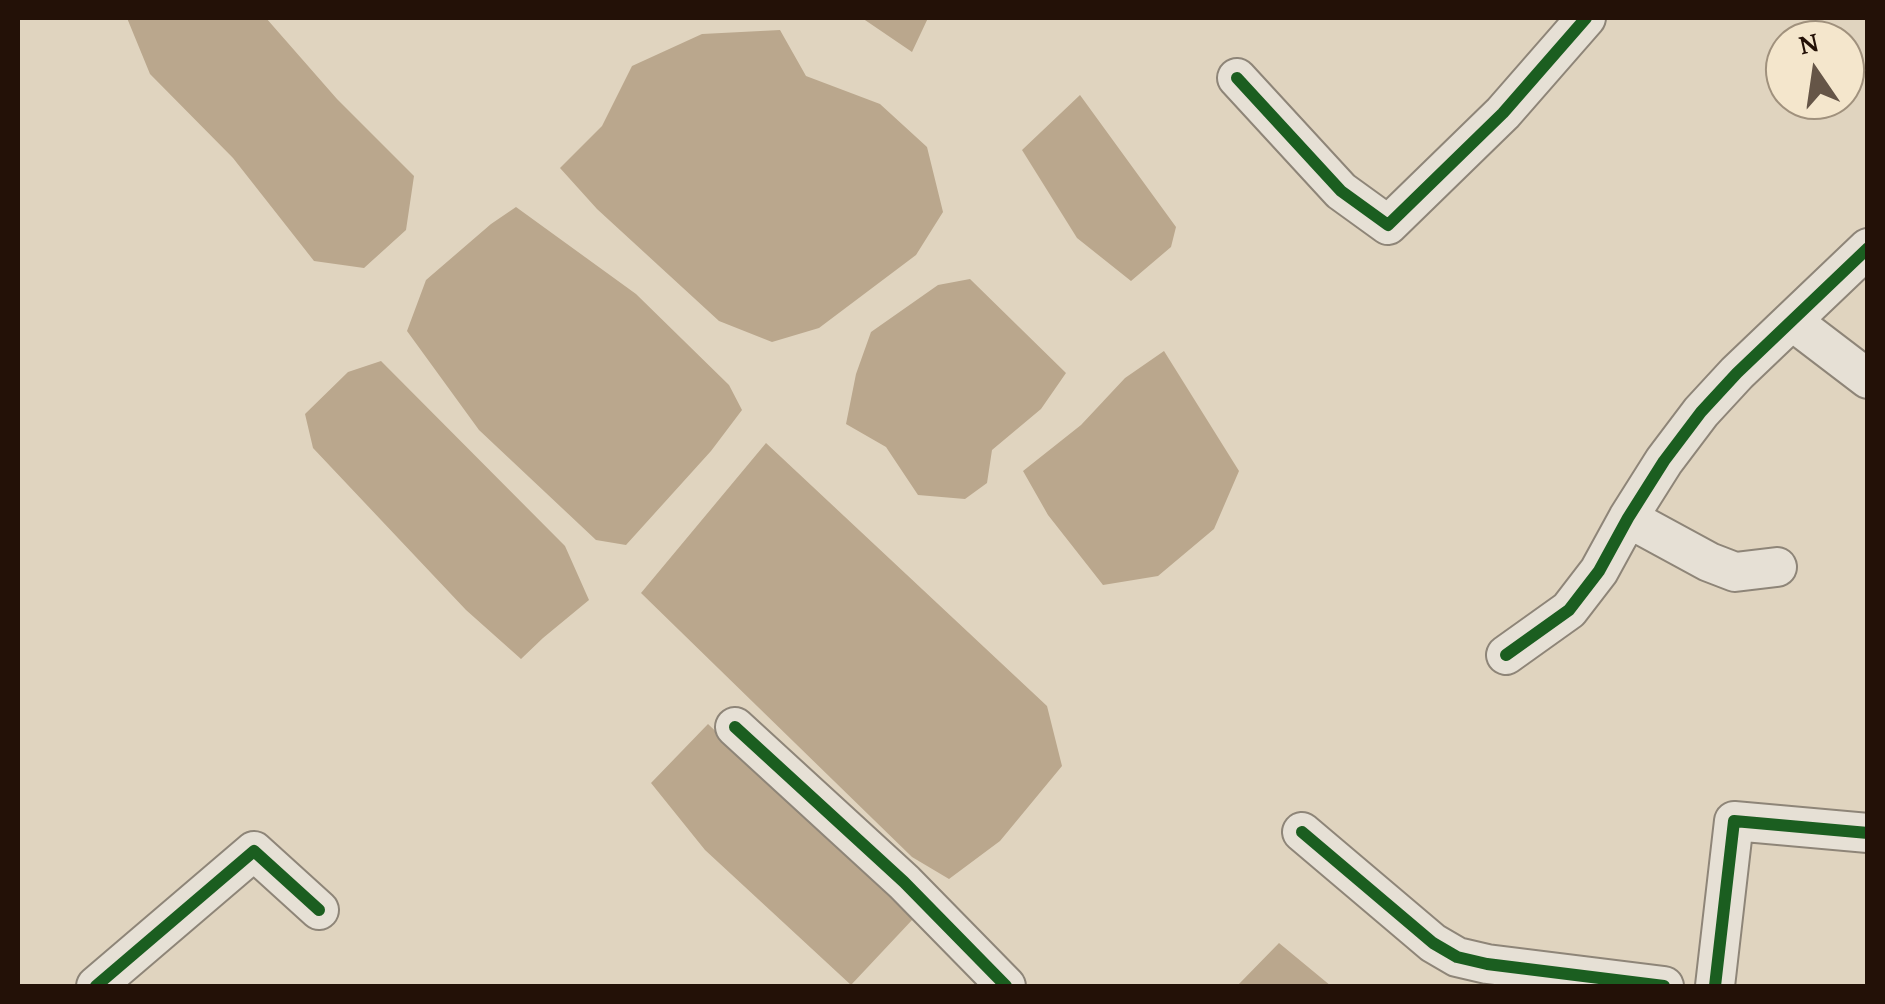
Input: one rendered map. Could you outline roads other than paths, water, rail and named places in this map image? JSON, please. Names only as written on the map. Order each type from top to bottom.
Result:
[{"type":"street","points":[[1236,78],[1341,191],[1388,225],[1503,113],[1586,18]]},
{"type":"street","points":[[1506,655],[1569,610],[1599,571],[1664,461],[1700,412],[1868,248]]},
{"type":"street","points":[[1792,321],[1868,379]]},
{"type":"street","points":[[1628,518],[1735,572],[1777,568]]},
{"type":"street","points":[[735,727],[904,882],[1006,986]]},
{"type":"street","points":[[1715,986],[1734,821],[1868,832]]},
{"type":"street","points":[[1302,832],[1433,943],[1486,975],[1664,986]]},
{"type":"street","points":[[96,986],[254,851],[319,910]]}]
